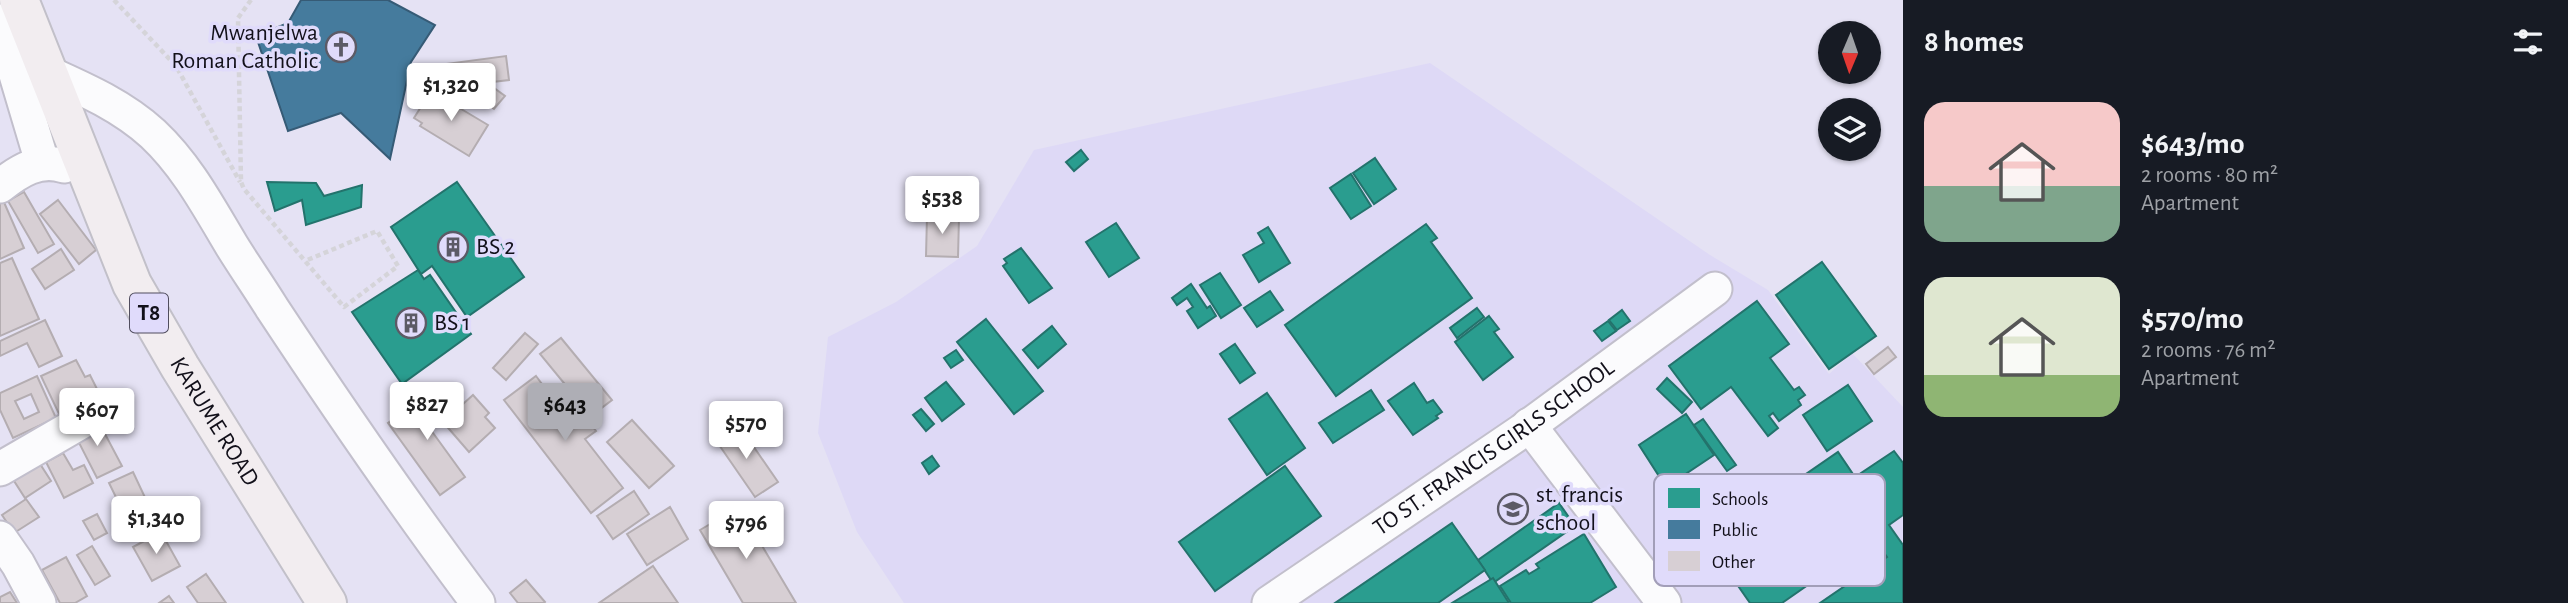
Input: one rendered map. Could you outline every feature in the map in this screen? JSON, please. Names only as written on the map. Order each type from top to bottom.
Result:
[{"type":"highway","name":"KARUME ROAD","points":[[19,0],[132,284],[180,367],[327,603]]},
{"type":"street","points":[[0,21],[43,162]]},
{"type":"street","points":[[48,73],[101,96],[152,133],[173,155],[201,191],[233,247],[318,378],[413,516],[478,603]]},
{"type":"street","points":[[0,186],[17,173],[43,162],[61,164],[92,180]]},
{"type":"street","name":"TO ST. FRANCIS GIRLS SCHOOL","points":[[1269,603],[1529,425],[1715,289]]},
{"type":"street","points":[[0,469],[107,407]]},
{"type":"street","points":[[1529,425],[1664,603]]},
{"type":"street","points":[[0,538],[18,564],[38,603]]},
{"type":"path","points":[[114,0],[176,66],[241,182],[306,261],[344,307],[398,266],[377,231],[306,261]]},
{"type":"path","points":[[241,182],[238,18],[251,0]]},
{"type":"shaded area","points":[[1430,63],[1710,255],[1768,290],[1829,374],[1852,353],[1903,407],[1903,603],[904,603],[857,532],[818,433],[828,337],[896,302],[977,246],[1034,150]]},
{"type":"building: Schools","points":[[1081,150],[1088,159],[1074,171],[1066,162]]},
{"type":"building: Schools","points":[[1375,158],[1396,189],[1374,204],[1353,173]]},
{"type":"building: Schools","points":[[1351,174],[1371,206],[1351,219],[1330,188]]},
{"type":"building: Schools","points":[[267,182],[316,183],[324,196],[362,185],[361,207],[306,225],[302,200],[275,211]]},
{"type":"building: Schools","name":"BS 2","points":[[457,182],[524,277],[467,317],[432,266],[421,274],[391,227]]},
{"type":"building: Schools","points":[[1116,223],[1139,258],[1109,277],[1086,242]]},
{"type":"building: Schools","points":[[1426,224],[1437,238],[1431,242],[1472,298],[1336,396],[1285,325]]},
{"type":"building: Schools","points":[[1268,227],[1290,263],[1259,282],[1243,255],[1264,243],[1258,233]]},
{"type":"building: Schools","points":[[1021,248],[1052,288],[1029,303],[1003,266],[1007,263],[1004,259]]},
{"type":"building: Schools","points":[[1822,262],[1876,336],[1829,369],[1776,295]]},
{"type":"building: Schools","name":"BS 1","points":[[418,270],[424,279],[430,275],[471,334],[402,384],[352,312]]},
{"type":"building: Schools","points":[[1220,273],[1241,305],[1221,318],[1200,285]]},
{"type":"building: Schools","points":[[1191,284],[1207,308],[1210,306],[1216,316],[1198,328],[1187,311],[1193,307],[1187,298],[1177,305],[1172,298]]},
{"type":"building: Schools","points":[[1270,291],[1283,310],[1257,327],[1244,308]]},
{"type":"building: Schools","points":[[1757,301],[1789,344],[1770,358],[1794,390],[1799,387],[1805,395],[1798,400],[1801,405],[1779,421],[1773,413],[1769,416],[1778,428],[1768,436],[1731,387],[1701,409],[1669,366]]},
{"type":"building: Schools","points":[[1477,308],[1484,317],[1457,338],[1450,328]]},
{"type":"building: Schools","points":[[1622,310],[1630,321],[1617,330],[1609,320]]},
{"type":"building: Schools","points":[[1489,316],[1499,329],[1494,332],[1513,357],[1483,380],[1455,342]]},
{"type":"building: Schools","points":[[986,319],[1043,391],[1014,414],[957,342]]},
{"type":"building: Schools","points":[[1608,321],[1616,331],[1602,341],[1594,331]]},
{"type":"building: Schools","points":[[1052,326],[1066,344],[1038,368],[1023,350]]},
{"type":"building: Schools","points":[[1235,344],[1255,373],[1240,383],[1220,354]]},
{"type":"building: Schools","points":[[956,350],[963,360],[951,368],[944,358]]},
{"type":"building: Schools","points":[[1667,378],[1692,402],[1682,413],[1657,389]]},
{"type":"building: Schools","points":[[946,382],[964,404],[942,421],[925,398]]},
{"type":"building: Schools","points":[[1414,383],[1427,403],[1433,400],[1442,412],[1436,416],[1438,418],[1413,435],[1388,401]]},
{"type":"building: Schools","points":[[1848,385],[1872,421],[1827,451],[1803,415]]},
{"type":"building: Schools","points":[[1371,390],[1384,410],[1333,443],[1319,423]]},
{"type":"building: Schools","points":[[1267,393],[1305,448],[1267,475],[1229,419]]},
{"type":"building: Schools","points":[[921,409],[934,424],[926,431],[913,415]]},
{"type":"building: Schools","points":[[1686,414],[1714,455],[1686,474],[1658,474],[1639,445]]},
{"type":"building: Schools","points":[[1703,419],[1736,465],[1727,471],[1694,425]]},
{"type":"building: Schools","points":[[1894,451],[1903,463],[1903,515],[1889,525],[1903,545],[1903,603],[1820,603],[1845,586],[1885,586],[1885,474],[1860,474]]},
{"type":"building: Schools","points":[[1838,452],[1853,474],[1806,474]]},
{"type":"building: Schools","points":[[932,456],[939,466],[929,474],[922,463]]},
{"type":"building: Schools","points":[[1285,466],[1321,516],[1215,591],[1179,542]]},
{"type":"building: Schools","points":[[1559,503],[1575,526],[1493,583],[1478,560]]},
{"type":"building: Schools","points":[[1452,523],[1485,570],[1438,603],[1335,603]]},
{"type":"building: Schools","points":[[1584,534],[1616,587],[1590,603],[1511,603],[1500,586],[1526,570],[1529,574],[1539,568],[1536,564]]},
{"type":"building: Schools","points":[[1493,578],[1509,603],[1452,603]]},
{"type":"building: Schools","points":[[1738,586],[1806,586],[1782,603],[1750,603]]},
{"type":"building: Public","points":[[301,0],[388,0],[435,25],[411,62],[390,159],[341,113],[288,131],[256,36],[288,23]]},
{"type":"building: Other","points":[[506,56],[509,80],[441,88],[438,65]]},
{"type":"building: Other","points":[[490,85],[505,96],[494,109],[479,98]]},
{"type":"building: Other","points":[[431,91],[488,125],[469,156],[420,126],[422,123],[414,118]]},
{"type":"building: Other","points":[[24,192],[54,244],[38,253],[8,201]]},
{"type":"building: Other","points":[[3,200],[24,248],[0,259],[0,201]]},
{"type":"building: Other","points":[[58,200],[96,250],[79,264],[40,214]]},
{"type":"building: Other","points":[[927,216],[959,217],[958,257],[926,256]]},
{"type":"building: Other","points":[[61,249],[74,270],[45,289],[32,269]]},
{"type":"building: Other","points":[[12,258],[39,319],[0,336],[0,263]]},
{"type":"building: Other","points":[[45,320],[62,356],[39,367],[27,343],[0,356],[0,341]]},
{"type":"building: Other","points":[[525,333],[538,344],[506,380],[493,368]]},
{"type":"building: Other","points":[[561,338],[612,400],[591,416],[540,354]]},
{"type":"building: Other","points":[[1888,347],[1896,357],[1874,374],[1866,364]]},
{"type":"building: Other","points":[[76,360],[85,377],[90,375],[101,397],[60,416],[41,376]]},
{"type":"building: Other","points":[[37,376],[56,418],[13,438],[0,410],[0,393]],"holes":[[[31,394],[39,412],[24,419],[15,401]]]},
{"type":"building: Other","points":[[536,376],[563,412],[574,403],[596,431],[585,439],[623,488],[591,513],[504,400]]},
{"type":"building: Other","points":[[433,390],[448,411],[428,426],[465,477],[440,495],[388,423]]},
{"type":"building: Other","points":[[473,395],[489,413],[485,417],[495,428],[469,452],[443,422]]},
{"type":"building: Other","points":[[96,417],[122,466],[97,478],[72,429]]},
{"type":"building: Other","points":[[632,420],[674,466],[649,488],[607,442]]},
{"type":"building: Other","points":[[738,424],[778,482],[755,497],[715,439]]},
{"type":"building: Other","points":[[33,453],[51,481],[25,498],[7,470]]},
{"type":"building: Other","points":[[63,453],[73,470],[84,465],[93,483],[64,498],[46,462]]},
{"type":"building: Other","points":[[133,472],[157,523],[134,534],[109,483]]},
{"type":"building: Other","points":[[634,491],[649,514],[613,539],[597,516]]},
{"type":"building: Other","points":[[26,499],[39,517],[14,533],[2,515]]},
{"type":"building: Other","points":[[670,507],[688,539],[647,565],[627,534]]},
{"type":"building: Other","points":[[739,507],[796,603],[743,603],[700,530]]},
{"type":"building: Other","points":[[97,514],[107,533],[94,540],[83,521]]},
{"type":"building: Other","points":[[161,532],[180,566],[152,581],[133,547]]},
{"type":"building: Other","points":[[92,546],[110,576],[95,585],[77,555]]},
{"type":"building: Other","points":[[66,557],[87,596],[75,603],[60,603],[42,570]]},
{"type":"building: Other","points":[[653,566],[678,603],[599,603]]},
{"type":"building: Other","points":[[206,574],[226,603],[198,603],[187,587]]},
{"type":"building: Other","points":[[526,580],[544,603],[518,603],[510,593]]},
{"type":"building: Other","points":[[10,592],[17,603],[0,603],[0,597]]},
{"type":"building: Other","points":[[169,596],[174,603],[159,603]]},
{"type":"place","name":"Mwanjelwa Roman Catholic","points":[[341,47]]},
{"type":"place","name":"BS 2","points":[[453,247]]},
{"type":"place","name":"BS 1","points":[[411,323]]},
{"type":"place","name":"st. francis school","points":[[1513,509]]}]
